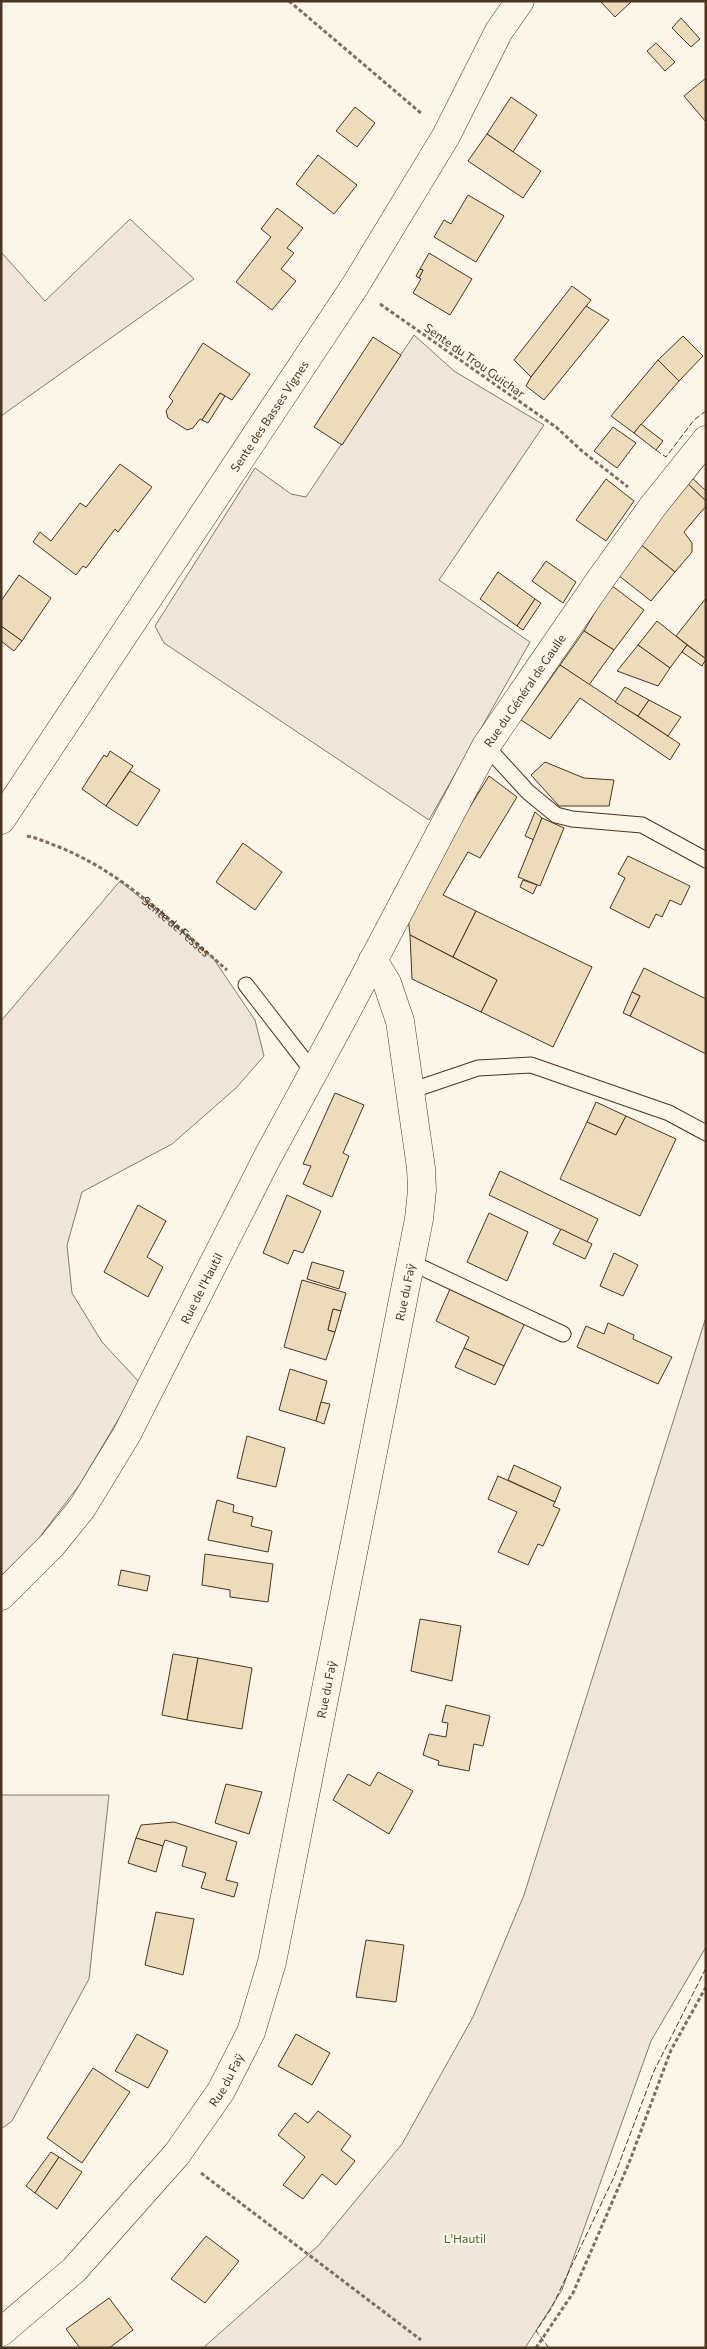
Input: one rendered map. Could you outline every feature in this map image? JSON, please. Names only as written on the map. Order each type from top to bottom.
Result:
[{"type":"street","name":"Sente des Basses Vignes","points":[[10,828],[355,286],[446,136],[499,32],[520,1]]},
{"type":"street","name":"Rue du Général de Gaulle","points":[[373,960],[486,746],[653,506],[706,440]]},
{"type":"street","name":"Rue de l'Hautil","points":[[1,1596],[52,1545],[82,1508],[127,1434],[267,1158],[373,960]]},
{"type":"street","name":"Rue du Faÿ","points":[[1,2332],[74,2270],[134,2205],[177,2154],[221,2091],[251,2032],[272,1962],[410,1262],[422,1190],[400,1020],[387,983],[373,960]]},
{"type":"lane","points":[[486,746],[528,792],[556,815],[572,819],[642,825],[706,860]]},
{"type":"lane","points":[[246,985],[314,1073]]},
{"type":"lane","points":[[410,1091],[478,1068],[531,1064],[669,1113],[706,1133]]},
{"type":"lane","points":[[410,1262],[562,1334]]},
{"type":"path","points":[[289,1],[446,136]]},
{"type":"path","name":"Sente du Trou Guichar","points":[[355,286],[556,427],[582,452],[653,506]]},
{"type":"path","name":"Sente de Fesses","points":[[10,828],[78,855],[120,880],[246,985]]},
{"type":"path","points":[[536,2348],[574,2293],[629,2163],[670,2050],[706,1987]]},
{"type":"path","points":[[177,2154],[421,2340]]},
{"type":"green space","points":[[130,219],[194,279],[1,416],[1,252],[45,301]]},
{"type":"green space","points":[[414,335],[454,371],[544,425],[439,580],[530,642],[429,820],[164,643],[155,626],[255,468],[291,494],[306,497]]},
{"type":"green space","points":[[120,881],[213,958],[255,1020],[264,1056],[236,1088],[172,1144],[82,1192],[67,1245],[72,1293],[102,1342],[140,1383],[80,1484],[1,1588],[1,1021]]},
{"type":"green space","name":"L'Hautil","points":[[706,1317],[706,1947],[651,2041],[562,2290],[525,2348],[203,2348],[319,2245],[402,2144],[473,2017],[524,1895]]},
{"type":"green space","points":[[1,1795],[109,1795],[89,1979],[12,2121],[1,2129]]},
{"type":"building","points":[[600,1],[632,1],[615,17]]},
{"type":"building","points":[[681,18],[700,39],[691,47],[672,28]]},
{"type":"building","points":[[656,43],[675,62],[665,71],[647,51]]},
{"type":"building","points":[[706,78],[706,122],[684,96]]},
{"type":"building","points":[[511,97],[537,115],[513,152],[487,134]]},
{"type":"building","points":[[355,107],[375,123],[357,147],[336,131]]},
{"type":"building","points":[[487,134],[541,171],[523,198],[468,161]]},
{"type":"building","points":[[318,155],[357,185],[334,214],[296,184]]},
{"type":"building","points":[[468,195],[504,216],[476,262],[434,237],[444,220],[451,224]]},
{"type":"building","points":[[277,208],[303,228],[287,248],[294,253],[281,269],[296,281],[272,310],[236,282],[271,237],[261,229]]},
{"type":"building","points":[[429,253],[472,279],[450,315],[413,293],[421,279],[419,278],[423,270],[420,269]]},
{"type":"building","points":[[420,269],[423,270],[419,278],[416,276]]},
{"type":"building","points":[[572,286],[591,300],[531,377],[514,360]]},
{"type":"building","points":[[586,306],[609,320],[544,400],[526,386]]},
{"type":"building","points":[[683,336],[703,356],[679,381],[658,360]]},
{"type":"building","points":[[373,337],[401,355],[342,445],[314,427]]},
{"type":"building","points":[[203,343],[250,374],[232,400],[220,393],[202,420],[200,419],[193,428],[187,430],[168,418],[166,411],[173,401],[169,397]]},
{"type":"building","points":[[658,360],[679,381],[634,433],[611,416]]},
{"type":"building","points":[[220,393],[225,396],[208,423],[202,420]]},
{"type":"building","points":[[641,424],[663,441],[656,450],[634,433]]},
{"type":"building","points":[[613,427],[636,443],[617,468],[594,451]]},
{"type":"building","points":[[120,464],[152,487],[118,532],[115,529],[86,568],[83,566],[76,575],[33,542],[40,532],[51,541],[80,503],[86,507]]},
{"type":"building","points":[[690,476],[706,491],[706,501],[686,482]]},
{"type":"building","points":[[606,479],[634,501],[606,541],[576,520]]},
{"type":"building","points":[[686,482],[706,501],[706,506],[684,532],[692,543],[692,552],[675,572],[640,544]]},
{"type":"building","points":[[640,544],[675,572],[651,601],[618,575]]},
{"type":"building","points":[[546,561],[576,582],[563,603],[532,581]]},
{"type":"building","points":[[498,572],[535,599],[517,626],[480,599]]},
{"type":"building","points":[[19,575],[51,598],[22,641],[1,626],[1,601]]},
{"type":"building","points":[[611,585],[644,610],[614,650],[584,631]]},
{"type":"building","points":[[706,598],[706,659],[676,636]]},
{"type":"building","points":[[535,599],[541,603],[523,630],[517,626]]},
{"type":"building","points":[[657,621],[687,645],[670,668],[638,645]]},
{"type":"building","points":[[1,626],[22,641],[14,651],[1,641]]},
{"type":"building","points":[[584,631],[614,650],[589,685],[560,665]]},
{"type":"building","points":[[638,645],[670,668],[658,686],[617,671]]},
{"type":"building","points":[[687,645],[706,659],[702,666],[682,652]]},
{"type":"building","points":[[560,665],[680,744],[670,760],[580,698],[550,739],[521,720]]},
{"type":"building","points":[[625,687],[649,700],[638,716],[615,702]]},
{"type":"building","points":[[649,700],[681,717],[668,736],[638,716]]},
{"type":"building","points":[[110,751],[133,766],[106,806],[82,789],[104,755],[107,757]]},
{"type":"building","points":[[545,762],[584,778],[614,780],[609,806],[559,806],[531,775]]},
{"type":"building","points":[[130,771],[160,790],[137,826],[106,806]]},
{"type":"building","points":[[489,776],[517,797],[480,858],[468,852],[443,895],[476,911],[453,957],[410,935],[408,917],[452,836]]},
{"type":"building","points":[[535,812],[542,818],[534,840],[525,836]]},
{"type":"building","points":[[542,818],[564,828],[540,886],[518,877]]},
{"type":"building","points":[[243,843],[282,872],[255,910],[216,882]]},
{"type":"building","points":[[628,856],[690,886],[681,905],[670,900],[662,917],[656,914],[649,928],[610,908],[625,878],[618,874]]},
{"type":"building","points":[[523,880],[537,885],[533,894],[520,887]]},
{"type":"building","points":[[476,911],[592,967],[553,1047],[481,1012],[497,980],[453,957]]},
{"type":"building","points":[[410,935],[497,980],[481,1012],[412,979]]},
{"type":"building","points":[[644,968],[706,999],[706,1054],[630,1016],[640,996],[632,992]]},
{"type":"building","points":[[632,992],[640,996],[630,1016],[623,1013]]},
{"type":"building","points":[[335,1093],[364,1105],[343,1153],[349,1156],[332,1197],[303,1184],[311,1166],[303,1164]]},
{"type":"building","points":[[596,1102],[626,1116],[616,1135],[587,1122]]},
{"type":"building","points":[[626,1116],[676,1139],[640,1216],[560,1179],[587,1122],[616,1135]]},
{"type":"building","points":[[500,1171],[598,1219],[587,1242],[489,1195]]},
{"type":"building","points":[[287,1195],[321,1211],[303,1253],[294,1250],[288,1264],[263,1253]]},
{"type":"building","points":[[138,1205],[166,1221],[147,1257],[163,1267],[148,1297],[104,1272]]},
{"type":"building","points":[[489,1213],[528,1232],[507,1281],[467,1262]]},
{"type":"building","points":[[561,1229],[592,1244],[585,1259],[553,1244]]},
{"type":"building","points":[[614,1253],[638,1265],[623,1296],[600,1286]]},
{"type":"building","points":[[312,1262],[344,1271],[339,1289],[307,1279]]},
{"type":"building","points":[[302,1280],[346,1293],[341,1311],[333,1309],[328,1330],[335,1332],[326,1360],[284,1347]]},
{"type":"building","points":[[450,1289],[525,1323],[504,1366],[464,1348],[469,1337],[436,1321]]},
{"type":"building","points":[[333,1309],[341,1311],[335,1332],[328,1330]]},
{"type":"building","points":[[608,1323],[634,1335],[633,1339],[672,1357],[658,1384],[577,1347],[586,1326],[604,1334]]},
{"type":"building","points":[[464,1348],[504,1366],[495,1385],[455,1367]]},
{"type":"building","points":[[290,1369],[327,1381],[316,1421],[279,1410]]},
{"type":"building","points":[[321,1402],[330,1404],[324,1424],[316,1421]]},
{"type":"building","points":[[247,1436],[285,1448],[276,1487],[237,1478]]},
{"type":"building","points":[[514,1465],[561,1487],[555,1502],[508,1480]]},
{"type":"building","points":[[498,1476],[555,1502],[553,1506],[560,1509],[543,1546],[538,1544],[528,1565],[498,1552],[517,1512],[488,1499]]},
{"type":"building","points":[[217,1500],[234,1505],[233,1512],[253,1517],[251,1526],[272,1531],[268,1552],[208,1540]]},
{"type":"building","points":[[205,1554],[273,1564],[268,1602],[230,1597],[230,1590],[202,1585]]},
{"type":"building","points":[[121,1570],[150,1576],[147,1591],[118,1585]]},
{"type":"building","points":[[420,1619],[461,1626],[452,1681],[411,1671]]},
{"type":"building","points":[[173,1654],[198,1658],[187,1720],[162,1715]]},
{"type":"building","points":[[198,1658],[252,1668],[242,1729],[187,1720]]},
{"type":"building","points":[[446,1705],[490,1716],[483,1746],[474,1744],[469,1771],[438,1765],[439,1761],[423,1755],[429,1734],[446,1737],[448,1723],[442,1722]]},
{"type":"building","points":[[378,1772],[413,1791],[389,1834],[333,1800],[348,1774],[370,1786]]},
{"type":"building","points":[[226,1784],[262,1792],[249,1834],[215,1823]]},
{"type":"building","points":[[174,1822],[237,1842],[226,1880],[238,1883],[234,1897],[201,1888],[206,1873],[182,1866],[187,1847],[165,1840],[163,1846],[136,1838],[141,1825]]},
{"type":"building","points":[[136,1838],[163,1846],[156,1872],[128,1863]]},
{"type":"building","points":[[156,1912],[194,1919],[183,1975],[145,1965]]},
{"type":"building","points":[[366,1940],[404,1945],[396,2002],[356,1997]]},
{"type":"building","points":[[137,2034],[168,2051],[148,2088],[115,2071]]},
{"type":"building","points":[[296,2034],[330,2053],[312,2085],[278,2066]]},
{"type":"building","points":[[93,2068],[130,2092],[82,2163],[47,2138]]},
{"type":"building","points":[[318,2111],[351,2136],[341,2150],[355,2161],[336,2185],[322,2174],[303,2199],[283,2185],[305,2157],[278,2135],[295,2113],[308,2123]]},
{"type":"building","points":[[51,2152],[59,2157],[35,2193],[26,2186]]},
{"type":"building","points":[[59,2157],[82,2172],[57,2209],[35,2193]]},
{"type":"building","points":[[206,2236],[239,2261],[205,2303],[171,2279]]},
{"type":"building","points":[[109,2298],[133,2330],[109,2348],[80,2348],[66,2329]]},
{"type":"fence","points":[[656,450],[666,457],[694,420],[706,411]]},
{"type":"fence","points":[[549,2348],[536,2331],[551,2309],[614,2177],[654,2071],[706,1968]]}]
